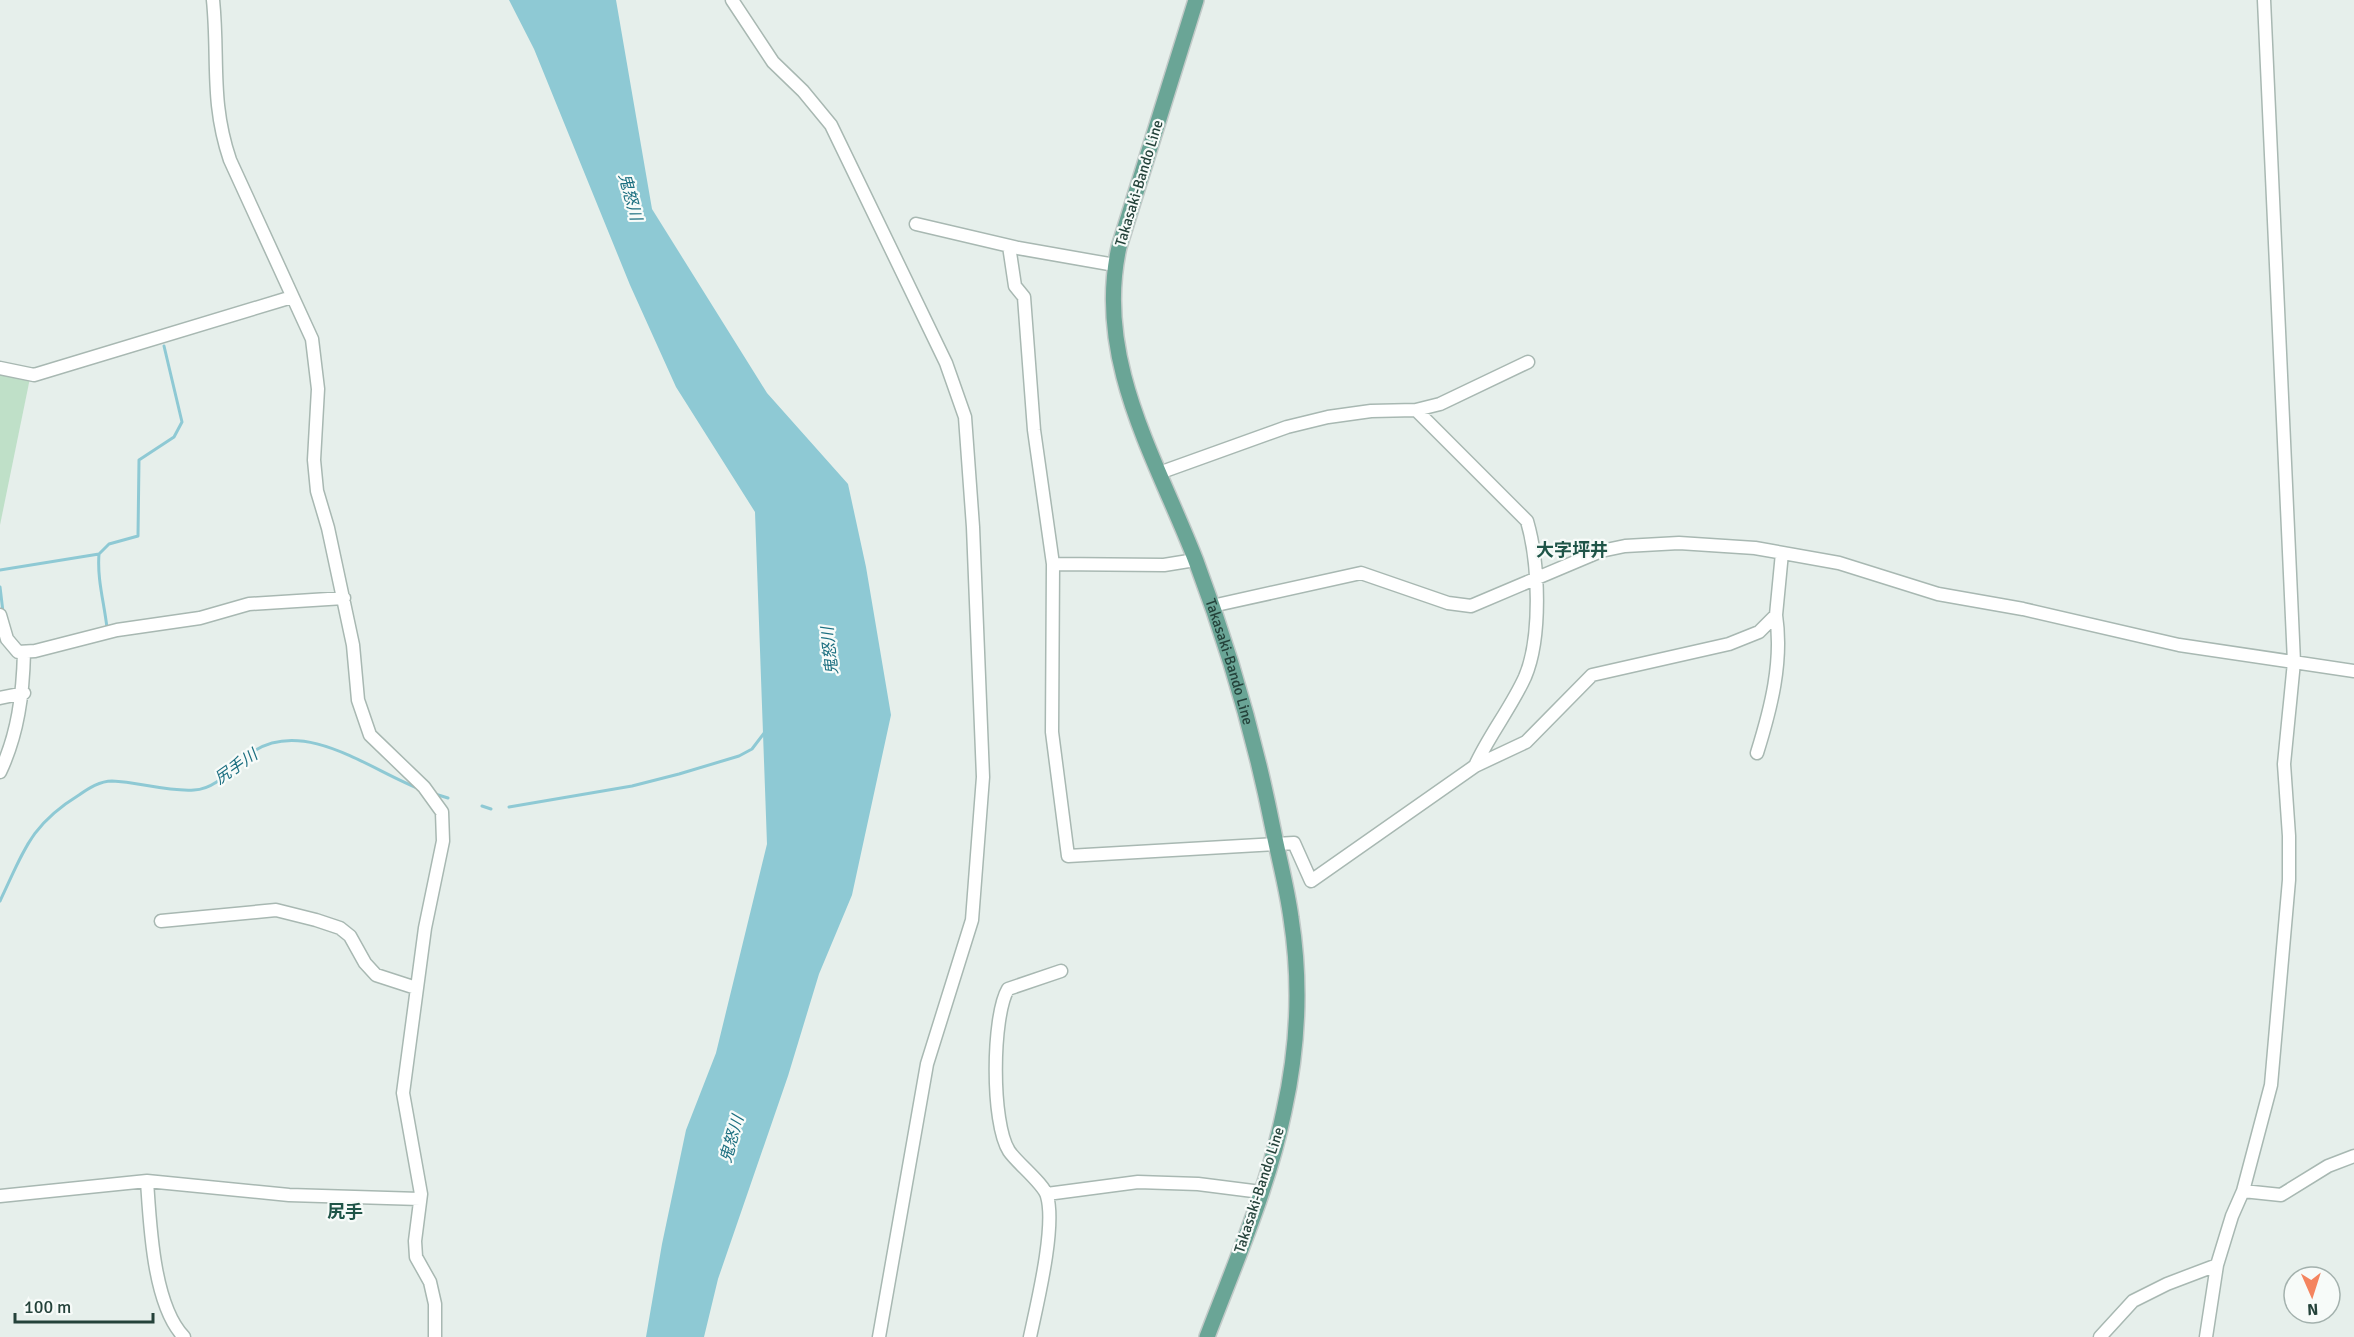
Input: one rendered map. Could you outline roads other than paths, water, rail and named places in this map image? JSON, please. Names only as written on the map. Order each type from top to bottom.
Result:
[{"type":"main road","name":"Takasaki-Bando Line","points":[[1196,0],[1131,204],[1115,265],[1113,323],[1119,364],[1127,393],[1212,606],[1250,728],[1276,844],[1293,936],[1297,996],[1295,1040],[1284,1110],[1261,1192],[1207,1337]]},
{"type":"street","points":[[213,0],[215,96],[221,134],[230,160],[312,339],[318,389],[314,460],[317,491],[344,598],[353,645],[358,700],[370,735],[424,787],[442,812],[442,841],[416,988],[403,1093],[420,1183],[415,1250],[419,1265],[430,1282],[435,1304],[435,1337]]},
{"type":"street","points":[[732,0],[773,62],[803,91],[831,125],[946,363],[965,417],[973,527],[983,777],[972,920],[927,1064],[879,1337]]},
{"type":"street","points":[[2206,1337],[2217,1265],[2232,1216],[2243,1191],[2271,1086],[2279,1009],[2289,847],[2284,764],[2294,662],[2264,0]]},
{"type":"street","points":[[916,224],[1009,246],[1115,265]]},
{"type":"street","points":[[1009,246],[1015,286],[1024,297],[1033,419],[1053,564],[1052,732],[1068,856],[1294,843],[1311,881],[1475,766],[1526,742],[1592,675],[1729,644],[1759,632],[1776,615]]},
{"type":"street","points":[[0,368],[34,375],[292,297]]},
{"type":"street","points":[[1159,473],[1297,424],[1371,411],[1416,410],[1465,394],[1528,362]]},
{"type":"street","points":[[1416,410],[1527,521],[1533,542],[1536,610],[1525,676],[1485,743],[1475,766]]},
{"type":"street","points":[[1212,606],[1360,573],[1448,603],[1471,606],[1578,559],[1625,546],[1679,543],[1755,548],[1839,563],[1938,594],[2023,609],[2179,645],[2354,671]]},
{"type":"street","points":[[1757,753],[1778,668],[1779,635],[1776,615],[1782,553]]},
{"type":"street","points":[[1053,564],[1154,565],[1195,560]]},
{"type":"street","points":[[0,615],[7,639],[18,652],[24,652],[117,630],[200,618],[249,604],[344,598]]},
{"type":"street","points":[[0,772],[11,742],[24,693],[24,652]]},
{"type":"street","points":[[0,698],[24,693]]},
{"type":"street","points":[[161,921],[276,910],[316,920],[339,928],[350,936],[365,963],[376,975],[416,988]]},
{"type":"street","points":[[1030,1337],[1049,1220],[1047,1194],[1008,1150],[999,1127],[996,1079],[1001,1003],[1008,989],[1061,970]]},
{"type":"street","points":[[2243,1191],[2281,1195],[2328,1166],[2354,1156]]},
{"type":"street","points":[[0,1196],[147,1181],[290,1195],[420,1199]]},
{"type":"street","points":[[147,1181],[152,1235],[160,1280],[169,1314],[175,1328],[184,1337]]},
{"type":"street","points":[[1047,1194],[1138,1182],[1198,1184],[1261,1192]]},
{"type":"street","points":[[2100,1337],[2133,1300],[2217,1265]]},
{"type":"water","name":"鬼怒川","points":[[509,0],[616,0],[652,209],[767,393],[848,484],[866,567],[891,715],[852,895],[819,974],[788,1076],[718,1279],[704,1337],[646,1337],[662,1244],[686,1130],[716,1053],[767,844],[755,512],[676,387],[630,285],[534,49]]},
{"type":"waterway","points":[[107,628],[100,582],[99,554],[109,544],[138,536],[139,460],[174,437],[182,422],[164,346]]},
{"type":"waterway","points":[[0,570],[99,554]]},
{"type":"waterway","points":[[0,587],[3,612]]},
{"type":"waterway","name":"尻手川","points":[[509,807],[632,786],[679,774],[739,756],[752,749],[765,732]]},
{"type":"waterway","name":"尻手川","points":[[0,901],[30,840],[49,817],[91,787],[103,782],[122,782],[174,790],[203,789],[219,781],[254,751],[274,742],[295,740],[338,751],[420,789]]},
{"type":"waterway","name":"尻手川","points":[[435,794],[448,798]]},
{"type":"waterway","name":"尻手川","points":[[482,806],[491,809]]},
{"type":"district","name":"大字坪井","points":[[1572,550]]},
{"type":"district","name":"尻手","points":[[345,1212]]}]
